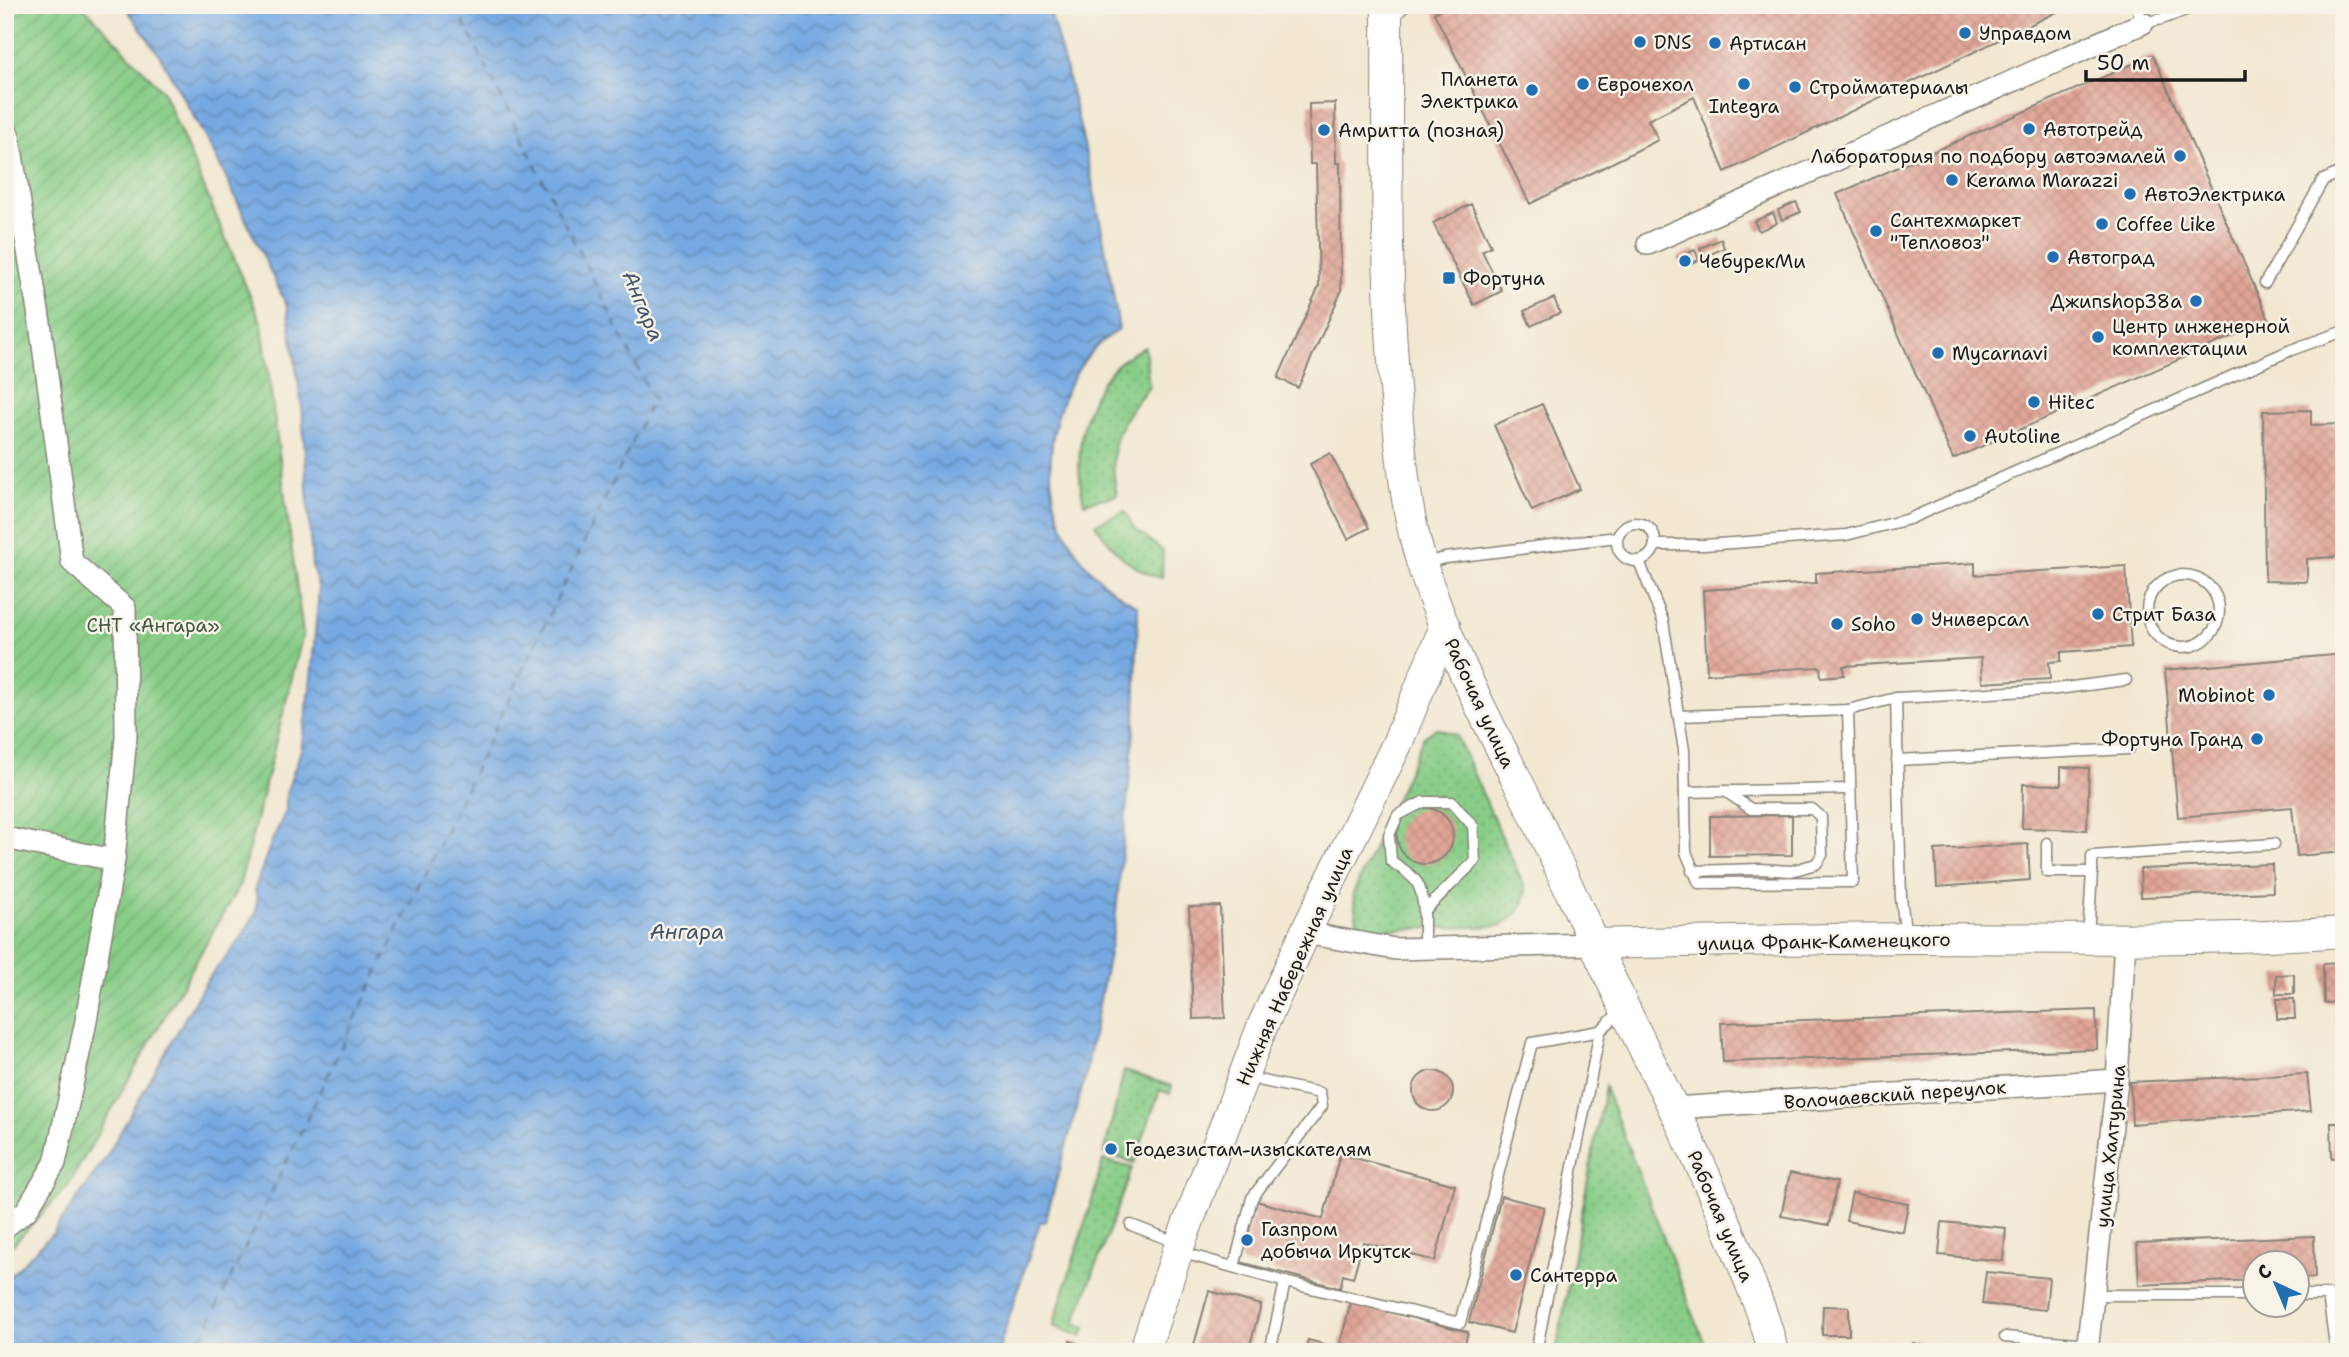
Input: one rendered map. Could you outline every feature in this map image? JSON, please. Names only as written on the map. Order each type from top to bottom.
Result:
[{"type":"main road","name":"Рабочая улица","points":[[1393,11],[1386,152],[1391,349],[1402,474],[1412,529],[1445,626],[1478,704],[1596,944],[1624,1009],[1674,1108],[1730,1231],[1773,1352]]},
{"type":"main road","name":"Нижняя Набережная улица","points":[[1144,1352],[1179,1247],[1262,1027],[1397,744],[1445,626]]},
{"type":"main road","name":"улица Франк-Каменецкого","points":[[1596,944],[1906,938],[2088,940],[2283,937],[2344,932]]},
{"type":"street","points":[[1648,244],[2139,14]]},
{"type":"street","points":[[5,127],[9,137],[40,323],[72,562],[125,608],[126,737],[114,860],[85,1026],[55,1163],[26,1211],[5,1227]]},
{"type":"street","points":[[5,838],[114,860]]},
{"type":"street","name":"улица Франк-Каменецкого","points":[[1305,933],[1395,949],[1596,944]]},
{"type":"street","name":"улица Халтурина","points":[[2088,1348],[2117,1080],[2125,939]]},
{"type":"street","name":"Волочаевский переулок","points":[[1674,1108],[2117,1080]]},
{"type":"lane","points":[[2139,14],[2162,19],[2199,5]]},
{"type":"lane","points":[[2265,283],[2323,180],[2344,171]]},
{"type":"lane","points":[[1655,545],[1704,545],[1846,535],[1909,519],[2291,350],[2344,331]]},
{"type":"lane","points":[[1638,523],[1653,533],[1655,545],[1650,556],[1633,562],[1618,551],[1617,537],[1625,526],[1638,523]]},
{"type":"lane","points":[[1422,564],[1445,558],[1617,537]]},
{"type":"lane","points":[[1639,561],[1663,621],[1684,750],[1686,852],[1699,883],[1853,883],[1847,710]]},
{"type":"lane","points":[[2192,576],[2213,589],[2220,613],[2211,635],[2202,642],[2179,648],[2168,644],[2151,629],[2147,618],[2150,595],[2168,578],[2192,576]]},
{"type":"lane","points":[[1680,716],[1847,710],[1896,698],[2049,690],[2126,680]]},
{"type":"lane","points":[[1896,698],[1901,898],[1906,938]]},
{"type":"lane","points":[[1897,760],[2129,749]]},
{"type":"lane","points":[[1685,792],[1849,789]]},
{"type":"lane","points":[[1692,871],[1791,871],[1816,864],[1822,855],[1821,817],[1812,809],[1751,809],[1725,791]]},
{"type":"lane","points":[[1424,911],[1475,860],[1473,827],[1452,802],[1423,802],[1398,815],[1389,835],[1391,861],[1415,878],[1422,889],[1424,948]]},
{"type":"lane","points":[[2047,844],[2047,872],[2092,872]]},
{"type":"lane","points":[[2088,940],[2092,856],[2274,844]]},
{"type":"lane","points":[[1131,1225],[1179,1247],[1284,1282],[1460,1323],[1532,1043],[1600,1031],[1624,1009]]},
{"type":"lane","points":[[1536,1352],[1600,1031]]},
{"type":"lane","points":[[1234,1267],[1252,1198],[1322,1106],[1320,1093],[1244,1076]]},
{"type":"lane","points":[[1270,1352],[1284,1282]]},
{"type":"lane","points":[[2094,1295],[2240,1295]]},
{"type":"lane","points":[[2310,1295],[2328,1295],[2336,1352]]},
{"type":"lane","points":[[2005,1337],[2088,1348]]},
{"type":"green space","name":"СНТ «Ангара»","points":[[5,5],[82,5],[163,91],[262,324],[303,634],[240,884],[68,1186],[5,1253]]},
{"type":"green space","points":[[1145,347],[1149,387],[1122,424],[1114,449],[1117,495],[1084,503],[1079,459],[1087,413],[1109,374],[1125,359]]},
{"type":"green space","points":[[1125,511],[1134,528],[1163,551],[1162,578],[1141,570],[1123,558],[1095,524]]},
{"type":"green space","points":[[1436,728],[1456,735],[1526,890],[1524,902],[1515,916],[1500,926],[1369,930],[1357,921],[1353,894],[1423,738]]},
{"type":"green space","points":[[1124,1071],[1172,1086],[1170,1094],[1160,1090],[1134,1163],[1104,1153]]},
{"type":"green space","points":[[1605,1087],[1708,1352],[1556,1352]]},
{"type":"green space","points":[[1103,1160],[1132,1168],[1075,1323],[1085,1327],[1082,1337],[1053,1326]]},
{"type":"water","name":"Ангара","points":[[124,5],[1048,5],[1089,166],[1119,329],[1091,352],[1079,368],[1065,396],[1052,444],[1054,499],[1062,525],[1075,549],[1092,571],[1113,590],[1138,606],[1135,723],[1115,922],[1085,1077],[1045,1222],[1040,1222],[998,1352],[5,1352],[5,1281],[53,1233],[105,1159],[205,983],[241,938],[256,913],[255,888],[286,811],[286,794],[301,750],[319,590],[312,566],[302,408],[287,306],[216,157],[160,56]]},
{"type":"building","points":[[1449,5],[2058,5],[2061,10],[1725,172],[1694,97],[1648,120],[1658,140],[1530,204],[1434,13]]},
{"type":"building","name":"Автоград","points":[[2153,55],[2269,320],[1953,459],[1837,194]]},
{"type":"building","points":[[1335,103],[1336,163],[1340,163],[1341,292],[1298,388],[1278,378],[1319,286],[1316,164],[1310,164],[1309,104]]},
{"type":"building","points":[[1796,202],[1801,212],[1782,220],[1778,210]]},
{"type":"building","points":[[1471,204],[1491,246],[1482,251],[1502,291],[1474,305],[1433,223]]},
{"type":"building","points":[[1773,213],[1777,223],[1759,231],[1754,221]]},
{"type":"building","points":[[1721,239],[1724,248],[1704,257],[1700,248]]},
{"type":"building","points":[[1695,250],[1699,260],[1682,267],[1678,257]]},
{"type":"building","points":[[1554,298],[1560,313],[1531,326],[1524,311]]},
{"type":"building","points":[[1542,404],[1580,489],[1532,511],[1494,425]]},
{"type":"building","points":[[2311,410],[2311,425],[2344,424],[2344,556],[2307,559],[2307,582],[2265,581],[2263,411]]},
{"type":"building","points":[[1330,453],[1369,528],[1348,539],[1310,464]]},
{"type":"building","name":"Универсал","points":[[1975,563],[1975,575],[2126,566],[2131,647],[2061,652],[2061,661],[2049,662],[2050,679],[1982,683],[1981,658],[1843,666],[1844,675],[1821,677],[1820,667],[1707,674],[1703,590],[1816,583],[1816,573]]},
{"type":"building","name":"Фортуна Гранд","points":[[2344,654],[2344,852],[2297,856],[2292,807],[2178,817],[2165,670]]},
{"type":"building","points":[[2061,767],[2089,768],[2087,830],[2022,828],[2023,784],[2061,785]]},
{"type":"building","points":[[1425,808],[1436,810],[1445,816],[1451,825],[1451,847],[1445,856],[1436,862],[1425,864],[1414,862],[1405,856],[1399,847],[1397,836],[1399,825],[1405,816],[1414,810]]},
{"type":"building","points":[[1792,815],[1792,855],[1710,856],[1710,816]]},
{"type":"building","points":[[2028,844],[2030,880],[1937,887],[1935,850]]},
{"type":"building","points":[[2272,864],[2273,892],[2141,897],[2140,869]]},
{"type":"building","points":[[1220,906],[1225,1018],[1193,1019],[1189,907]]},
{"type":"building","points":[[5,951],[13,952],[7,989],[5,989]]},
{"type":"building","points":[[2344,963],[2344,1002],[2324,1003],[2323,964]]},
{"type":"building","points":[[2294,974],[2294,994],[2276,994],[2276,975]]},
{"type":"building","points":[[2277,999],[2294,999],[2295,1019],[2277,1019]]},
{"type":"building","points":[[2096,1010],[2097,1049],[1723,1062],[1721,1023]]},
{"type":"building","points":[[1433,1071],[1441,1072],[1447,1077],[1452,1083],[1452,1099],[1447,1105],[1441,1110],[1433,1111],[1425,1110],[1419,1105],[1414,1099],[1413,1091],[1414,1083],[1419,1077],[1425,1072]]},
{"type":"building","points":[[2307,1074],[2311,1111],[2132,1124],[2130,1082]]},
{"type":"building","points":[[2331,1123],[2344,1123],[2344,1157],[2332,1158]]},
{"type":"building","points":[[1340,1154],[1455,1185],[1435,1261],[1363,1242],[1353,1278],[1343,1275],[1340,1288],[1240,1262],[1256,1201],[1323,1219]]},
{"type":"building","points":[[1790,1173],[1837,1182],[1829,1225],[1781,1216]]},
{"type":"building","points":[[1852,1193],[1908,1204],[1903,1232],[1846,1221]]},
{"type":"building","points":[[1501,1196],[1544,1207],[1512,1333],[1469,1322]]},
{"type":"building","points":[[1942,1222],[2006,1228],[2003,1261],[1939,1255]]},
{"type":"building","points":[[2314,1236],[2315,1278],[2310,1278],[2310,1248],[2240,1248],[2240,1281],[2139,1285],[2137,1243]]},
{"type":"building","points":[[1986,1272],[2049,1278],[2046,1310],[1982,1304]]},
{"type":"building","points":[[1209,1291],[1261,1305],[1248,1352],[1192,1352]]},
{"type":"building","points":[[1351,1302],[1468,1332],[1463,1352],[1305,1352],[1308,1340],[1339,1348]]},
{"type":"building","points":[[1823,1306],[1849,1307],[1849,1335],[1822,1335]]},
{"type":"building","points":[[1070,1341],[1099,1351],[1099,1352],[1066,1352]]},
{"type":"building","points":[[1913,1343],[1934,1347],[1934,1352],[1912,1352]]},
{"type":"ferry route","points":[[195,1352],[653,399],[455,5]]},
{"type":"place","name":"Управдом","points":[[1965,33]]},
{"type":"place","name":"DNS","points":[[1640,42]]},
{"type":"place","name":"Артисан","points":[[1715,43]]},
{"type":"place","name":"Еврочехол","points":[[1583,84]]},
{"type":"place","name":"Integra","points":[[1744,84]]},
{"type":"place","name":"Стройматериалы","points":[[1795,87]]},
{"type":"place","name":"Планета Электрика","points":[[1532,90]]},
{"type":"place","name":"Автотрейд","points":[[2029,129]]},
{"type":"place","name":"Амритта (позная)","points":[[1324,130]]},
{"type":"place","name":"Лаборатория по подбору автоэмалей","points":[[2180,156]]},
{"type":"place","name":"Kerama Marazzi","points":[[1952,180]]},
{"type":"place","name":"АвтоЭлектрика","points":[[2130,194]]},
{"type":"place","name":"Coffee Like","points":[[2102,224]]},
{"type":"place","name":"Сантехмаркет \"Тепловоз\"","points":[[1876,231]]},
{"type":"place","name":"Автоград","points":[[2053,257]]},
{"type":"place","name":"ЧебурекМи","points":[[1685,261]]},
{"type":"place","name":"Фортуна","points":[[1449,278]]},
{"type":"place","name":"Джипshop38а","points":[[2196,301]]},
{"type":"place","name":"Центр инженерной комплектации","points":[[2098,337]]},
{"type":"place","name":"Mycarnavi","points":[[1938,353]]},
{"type":"place","name":"Hitec","points":[[2034,402]]},
{"type":"place","name":"Autoline","points":[[1970,436]]},
{"type":"place","name":"Стрит База","points":[[2098,614]]},
{"type":"place","name":"Универсал","points":[[1917,619]]},
{"type":"place","name":"Soho","points":[[1837,624]]},
{"type":"place","name":"Mobinot","points":[[2269,695]]},
{"type":"place","name":"Фортуна Гранд","points":[[2257,739]]},
{"type":"place","name":"Геодезистам-изыскателям","points":[[1111,1149]]},
{"type":"place","name":"Газпром добыча Иркутск","points":[[1247,1240]]},
{"type":"place","name":"Сантерра","points":[[1516,1275]]}]
